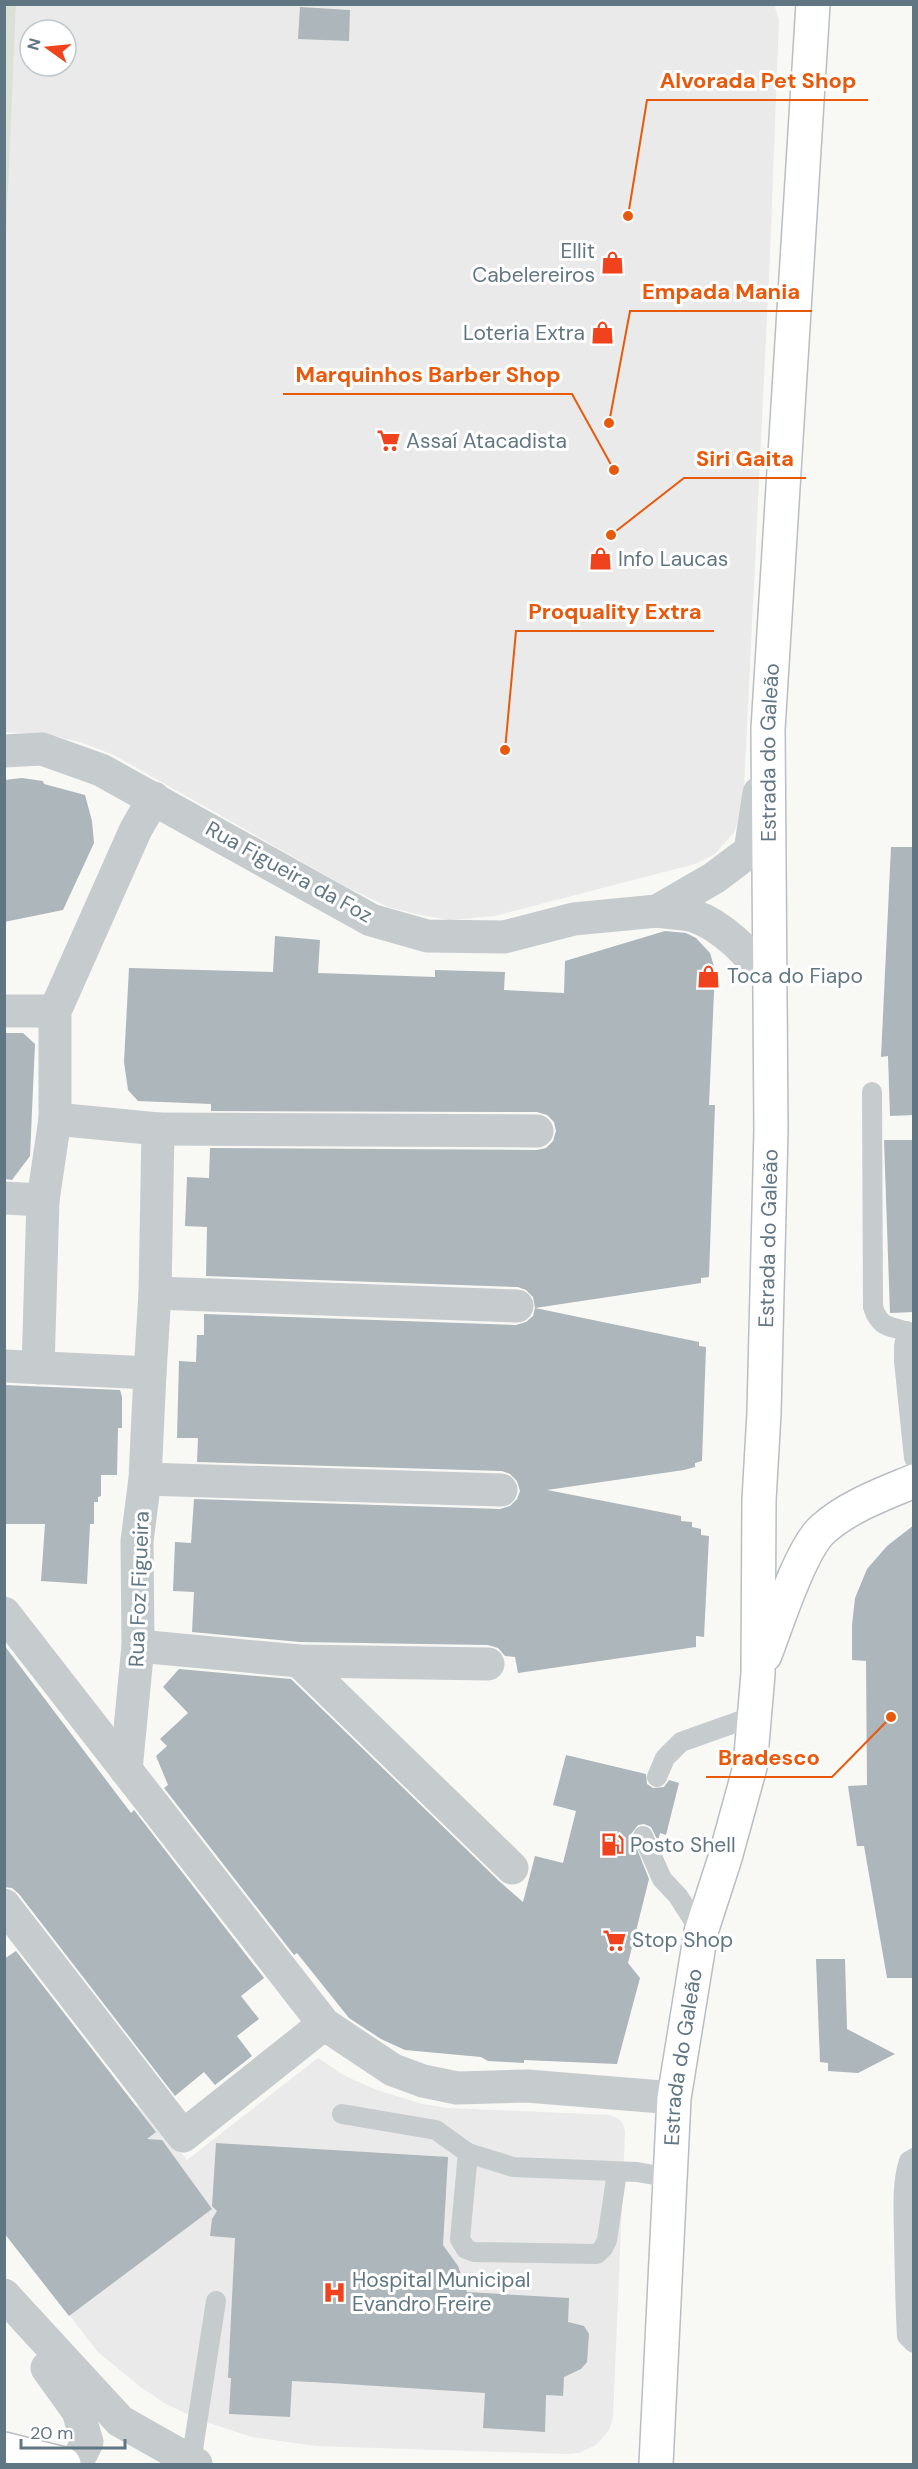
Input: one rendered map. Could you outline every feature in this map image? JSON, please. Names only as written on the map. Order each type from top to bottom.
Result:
[{"type":"main road","name":"Estrada do Galeão","points":[[656,2464],[674,2098],[701,1932],[725,1858],[750,1767],[758,1674],[759,1500],[764,1413],[771,1130],[768,729],[813,4]]},
{"type":"main road","points":[[758,1674],[793,1584],[821,1530],[847,1511],[914,1481]]},
{"type":"main road","points":[[880,1495],[914,1495]]},
{"type":"main road","points":[[4,2449],[64,2464]]},
{"type":"street","name":"Rua Figueira da Foz","points":[[657,911],[714,878],[750,851],[768,729]]},
{"type":"street","name":"Rua Figueira da Foz","points":[[4,751],[42,749],[101,770],[370,920],[427,936],[504,937],[574,919],[657,911],[694,916],[712,926],[750,956],[769,978]]},
{"type":"street","points":[[38,1368],[43,1200],[55,1119],[55,1011],[136,829],[154,798]]},
{"type":"street","points":[[4,1011],[55,1011]]},
{"type":"street","points":[[55,1119],[158,1130],[537,1131]]},
{"type":"street","name":"Rua Foz Figueira","points":[[126,1770],[138,1646],[137,1541],[145,1479],[155,1293],[158,1130]]},
{"type":"street","points":[[4,1198],[43,1200]]},
{"type":"street","points":[[155,1293],[517,1306]]},
{"type":"street","points":[[4,1366],[150,1373]]},
{"type":"street","points":[[145,1479],[501,1490]]},
{"type":"street","points":[[4,1613],[324,2024],[393,2070],[423,2081],[457,2088],[526,2086],[674,2098]]},
{"type":"street","points":[[138,1646],[299,1661],[488,1664]]},
{"type":"street","points":[[299,1661],[512,1868]]},
{"type":"street","points":[[4,1905],[183,2136],[324,2024]]},
{"type":"street","points":[[4,2295],[120,2421],[194,2463]]},
{"type":"street","points":[[4,2307],[78,2411],[87,2442],[76,2464]]},
{"type":"lane","points":[[873,1092],[873,1307],[876,1316],[884,1326],[910,1334],[904,1346],[904,1361],[914,1458]]},
{"type":"lane","points":[[657,1777],[665,1758],[681,1742],[754,1716]]},
{"type":"lane","points":[[643,1836],[662,1879],[678,1896],[701,1932]]},
{"type":"lane","points":[[342,2114],[436,2130],[468,2153],[513,2167],[637,2172],[671,2178]]},
{"type":"lane","points":[[468,2153],[460,2239],[466,2249],[474,2252],[597,2254],[608,2240],[617,2172]]},
{"type":"lane","points":[[914,2158],[909,2161],[903,2195],[905,2314],[907,2336],[914,2343]]},
{"type":"lane","points":[[194,2463],[216,2301]]},
{"type":"shaded area","points":[[4,5],[16,5],[5,258]]},
{"type":"shaded area","points":[[16,5],[774,5],[779,19],[770,255],[743,808],[734,832],[715,854],[695,864],[495,916],[449,920],[388,907],[343,885],[114,755],[80,742],[44,734],[5,732],[4,259]]},
{"type":"shaded area","name":"Hospital Municipal Evandro Freire","points":[[318,2058],[345,2076],[374,2089],[422,2104],[447,2108],[610,2115],[619,2119],[623,2124],[625,2131],[613,2418],[609,2430],[596,2445],[579,2453],[567,2454],[316,2446],[252,2437],[200,2420],[166,2404],[142,2388],[98,2352],[5,2233],[5,2208],[142,2102],[187,2160]]},
{"type":"building","points":[[300,7],[350,10],[349,41],[298,39]]},
{"type":"building","points":[[22,778],[43,781],[44,784],[85,795],[92,821],[94,843],[63,910],[4,922],[4,780]]},
{"type":"building","points":[[891,847],[914,847],[914,1115],[890,1116],[888,1056],[881,1057]]},
{"type":"building","points":[[665,931],[686,933],[696,938],[710,953],[715,970],[709,1105],[715,1105],[709,1277],[701,1278],[701,1283],[535,1308],[533,1297],[526,1290],[518,1287],[206,1276],[207,1227],[185,1226],[187,1177],[209,1178],[210,1148],[537,1150],[546,1148],[553,1141],[556,1131],[554,1122],[547,1115],[537,1112],[211,1111],[211,1104],[138,1101],[128,1090],[124,1062],[129,968],[273,972],[275,936],[320,940],[318,973],[435,977],[435,970],[505,972],[504,990],[564,993],[565,961]]},
{"type":"building","points":[[4,1033],[23,1033],[35,1044],[30,1156],[12,1180],[4,1179]]},
{"type":"building","points":[[884,1140],[914,1140],[914,1312],[890,1313]]},
{"type":"building","points":[[535,1308],[699,1342],[699,1346],[706,1347],[702,1461],[695,1463],[695,1467],[684,1470],[547,1490],[681,1516],[681,1521],[692,1522],[692,1527],[701,1529],[701,1535],[709,1536],[704,1637],[696,1636],[696,1647],[518,1673],[515,1657],[505,1656],[498,1648],[488,1645],[300,1642],[192,1632],[194,1592],[173,1591],[175,1542],[191,1543],[194,1499],[500,1509],[510,1506],[517,1499],[520,1491],[517,1481],[510,1474],[502,1471],[197,1462],[198,1438],[177,1438],[179,1361],[196,1362],[197,1335],[204,1335],[204,1314],[516,1325],[526,1322],[533,1316]]},
{"type":"building","points":[[4,1385],[120,1390],[122,1428],[118,1428],[117,1475],[101,1475],[101,1496],[98,1497],[98,1502],[94,1502],[94,1524],[90,1524],[87,1584],[41,1581],[45,1524],[4,1524]]},
{"type":"building","points":[[914,1525],[914,1978],[887,1978],[864,1846],[857,1846],[848,1786],[867,1785],[866,1661],[852,1660],[852,1625],[855,1598],[867,1569],[887,1546]]},
{"type":"building","points":[[4,1645],[131,1813],[134,1810],[264,1978],[241,1996],[259,2019],[237,2036],[252,2056],[215,2085],[204,2072],[175,2096],[19,1894],[12,1888],[4,1887]]},
{"type":"building","points":[[179,1669],[291,1679],[523,1902],[535,1856],[563,1863],[576,1811],[553,1805],[566,1755],[646,1774],[647,1784],[653,1788],[664,1787],[669,1780],[679,1783],[666,1835],[660,1833],[658,1841],[651,1827],[644,1824],[638,1825],[631,1834],[649,1879],[628,1963],[640,1978],[617,2064],[524,2060],[524,2063],[488,2061],[481,2057],[405,2050],[381,2039],[349,2018],[297,1953],[294,1955],[164,1788],[168,1785],[156,1756],[167,1746],[160,1739],[188,1713],[163,1687]]},
{"type":"building","points":[[16,1951],[156,2132],[147,2139],[162,2140],[212,2209],[69,2316],[4,2233],[4,1959]]},
{"type":"building","points":[[816,1959],[845,1959],[847,2029],[895,2054],[858,2073],[828,2071],[828,2063],[820,2062]]},
{"type":"building","points":[[216,2143],[448,2157],[443,2245],[458,2266],[467,2292],[569,2298],[568,2322],[584,2326],[589,2334],[587,2362],[581,2369],[564,2377],[563,2396],[546,2395],[545,2432],[483,2428],[485,2393],[331,2383],[292,2381],[290,2417],[229,2414],[231,2378],[228,2378],[235,2238],[210,2236],[212,2219],[217,2211],[212,2206]]},
{"type":"place","name":"Alvorada Pet Shop","points":[[628,216]]},
{"type":"place","name":"Ellit Cabelereiros","points":[[613,263]]},
{"type":"place","name":"Loteria Extra","points":[[603,333]]},
{"type":"place","name":"Empada Mania","points":[[609,423]]},
{"type":"place","name":"Assaí Atacadista","points":[[388,441]]},
{"type":"place","name":"Marquinhos Barber Shop","points":[[614,470]]},
{"type":"place","name":"Siri Gaita","points":[[611,535]]},
{"type":"place","name":"Info Laucas","points":[[600,559]]},
{"type":"place","name":"Proquality Extra","points":[[505,750]]},
{"type":"place","name":"Toca do Fiapo","points":[[709,976]]},
{"type":"place","name":"Bradesco","points":[[891,1717]]},
{"type":"place","name":"Posto Shell","points":[[612,1845]]},
{"type":"place","name":"Stop Shop","points":[[614,1940]]},
{"type":"place","name":"Hospital Municipal Evandro Freire","points":[[334,2292]]}]
